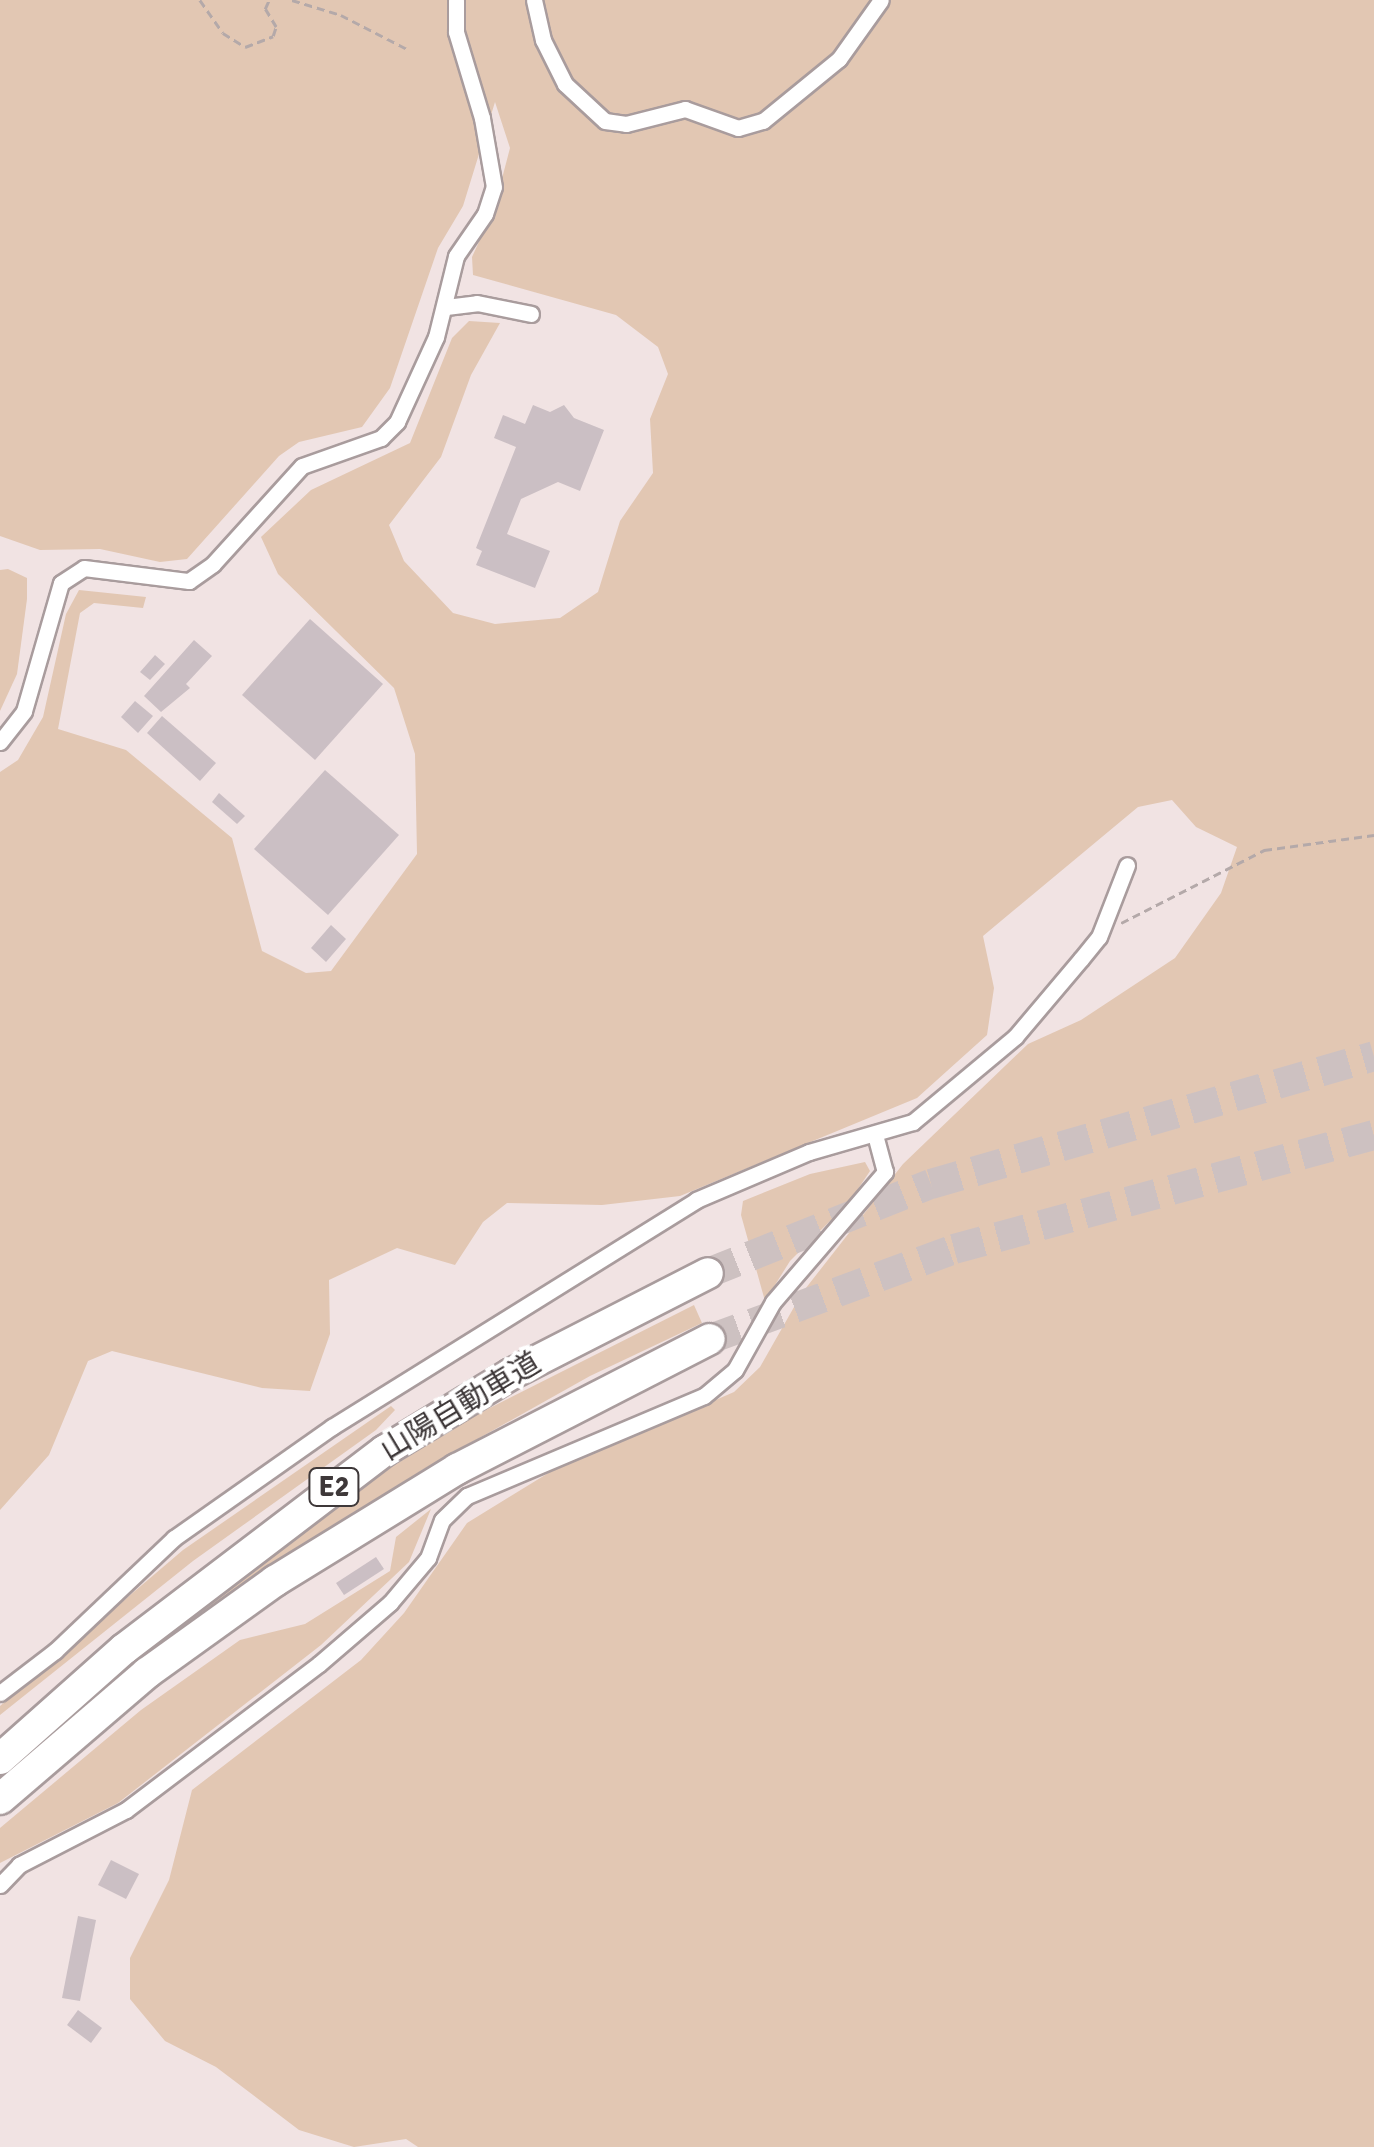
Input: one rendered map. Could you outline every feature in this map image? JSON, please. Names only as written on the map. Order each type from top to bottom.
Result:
[{"type":"highway","name":"山陽自動車道","points":[[0,1760],[124,1649],[384,1451],[511,1374],[708,1272]]},
{"type":"highway","name":"山陽自動車道","points":[[0,1799],[147,1672],[274,1580],[457,1469],[710,1339]]},
{"type":"street","points":[[0,742],[24,710],[61,583],[84,568],[189,581],[213,564],[302,466],[381,438],[397,422],[446,307],[456,256],[485,214],[494,187],[482,118],[456,32],[456,0]]},
{"type":"street","points":[[534,0],[543,40],[565,84],[606,121],[626,124],[685,109],[738,128],[763,121],[839,59],[881,0]]},
{"type":"street","points":[[446,307],[477,304],[531,314]]},
{"type":"street","points":[[0,1693],[55,1651],[174,1538],[332,1427],[696,1200],[809,1152],[913,1122],[1015,1037],[1098,937],[1127,865]]},
{"type":"street","points":[[2,1880],[48,1848],[126,1810],[319,1664],[390,1603],[428,1558],[442,1520],[468,1496],[704,1396],[735,1370],[774,1302],[885,1172],[874,1134]]},
{"type":"path","points":[[200,0],[222,33],[246,47],[273,36],[276,28],[265,9],[269,0]]},
{"type":"path","points":[[292,0],[341,15],[409,50]]},
{"type":"path","points":[[1098,937],[1264,850],[1374,835]]},
{"type":"shaded area","points":[[0,0],[1374,0],[1374,2147],[418,2147],[406,2139],[354,2147],[299,2130],[216,2067],[165,2041],[130,1999],[130,1958],[169,1880],[192,1790],[361,1660],[404,1613],[467,1523],[550,1472],[734,1392],[760,1367],[802,1293],[903,1164],[1028,1044],[1081,1020],[1175,958],[1221,893],[1237,847],[1196,827],[1172,800],[1138,807],[983,936],[994,988],[987,1035],[917,1098],[680,1196],[602,1205],[507,1203],[483,1222],[455,1265],[397,1248],[329,1280],[330,1334],[310,1391],[262,1388],[112,1351],[88,1361],[49,1455],[0,1510],[0,772],[18,760],[43,717],[66,614],[79,590],[146,597],[143,608],[94,603],[80,613],[58,729],[126,750],[232,838],[262,951],[306,973],[331,971],[417,854],[415,754],[394,688],[278,574],[261,537],[311,490],[410,443],[452,338],[469,321],[500,323],[471,375],[441,457],[389,525],[404,561],[453,613],[495,624],[560,618],[598,592],[620,521],[653,473],[650,419],[668,374],[658,347],[616,315],[473,275],[472,257],[494,209],[510,148],[495,102],[463,206],[438,248],[390,388],[362,427],[299,442],[279,456],[187,559],[160,562],[100,549],[40,550],[0,536]]},
{"type":"shaded area","points":[[8,569],[27,578],[27,599],[17,674],[0,711],[0,570]]},
{"type":"shaded area","points":[[865,1162],[870,1171],[850,1201],[790,1261],[765,1301],[741,1215],[743,1201],[810,1174]]},
{"type":"shaded area","points":[[694,1305],[702,1323],[590,1376],[422,1470],[97,1692],[178,1623],[393,1466],[476,1415]]},
{"type":"shaded area","points":[[391,1406],[395,1410],[376,1430],[193,1561],[0,1715],[0,1706],[183,1550]]},
{"type":"shaded area","points":[[431,1509],[409,1562],[321,1645],[118,1803],[0,1863],[0,1828],[141,1710],[240,1640],[305,1624],[390,1571],[396,1537]]},
{"type":"building","points":[[533,405],[550,412],[564,405],[574,418],[604,430],[580,491],[558,482],[521,499],[507,534],[550,551],[535,588],[476,565],[482,551],[476,548],[516,447],[494,438],[503,415],[525,424]]},
{"type":"building","points":[[310,619],[383,684],[315,760],[242,695]]},
{"type":"building","points":[[194,640],[212,656],[186,684],[190,688],[161,712],[144,696]]},
{"type":"building","points":[[155,655],[165,664],[150,680],[140,672]]},
{"type":"building","points":[[135,701],[153,716],[138,733],[121,717]]},
{"type":"building","points":[[162,716],[216,763],[200,781],[147,733]]},
{"type":"building","points":[[325,770],[399,835],[328,915],[254,849]]},
{"type":"building","points":[[219,793],[245,816],[237,824],[212,802]]},
{"type":"building","points":[[331,925],[346,939],[326,962],[311,948]]},
{"type":"building","points":[[376,1557],[384,1569],[344,1595],[336,1583]]},
{"type":"building","points":[[111,1860],[139,1874],[126,1899],[98,1885]]},
{"type":"building","points":[[78,1916],[96,1920],[80,2001],[62,1998]]},
{"type":"building","points":[[78,2010],[102,2028],[91,2043],[67,2025]]},
{"type":"tunnel","points":[[708,1273],[931,1184],[1374,1056]]},
{"type":"tunnel","points":[[710,1339],[954,1249],[1374,1135]]}]
